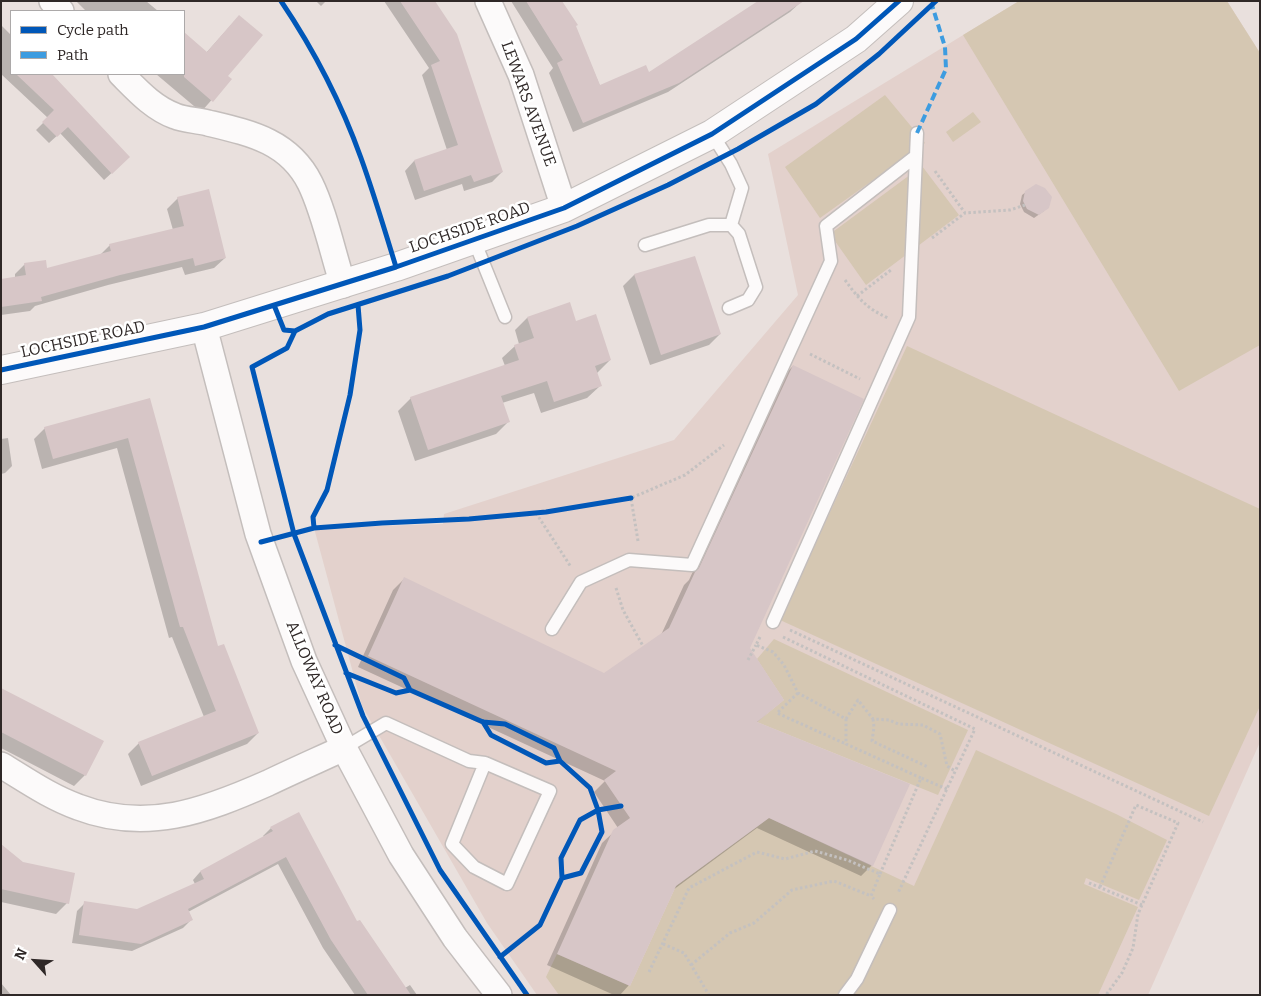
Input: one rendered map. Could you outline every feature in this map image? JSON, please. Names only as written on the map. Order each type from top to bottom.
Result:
[{"type":"street","name":"LEWARS AVENUE","points":[[488,1],[522,76],[564,208]]},
{"type":"street","name":"LOCHSIDE ROAD","points":[[1,370],[204,326],[343,285],[564,208],[712,134],[856,39],[899,1]]},
{"type":"street","points":[[122,75],[149,101],[162,110],[176,116],[261,137],[275,144],[288,154],[310,182],[343,285]]},
{"type":"street","name":"ALLOWAY ROAD","points":[[204,326],[258,534],[304,661],[344,748],[401,855],[455,938],[499,995]]},
{"type":"street","points":[[1,765],[57,798],[79,808],[130,818],[158,818],[185,814],[212,806],[344,748]]},
{"type":"lane","points":[[771,626],[909,317],[917,133]]},
{"type":"lane","points":[[712,134],[731,164],[742,188],[731,225]]},
{"type":"lane","points":[[552,629],[580,582],[628,560],[692,565],[831,261],[826,226],[916,156]]},
{"type":"lane","points":[[645,245],[709,225],[731,225],[739,234],[756,287],[748,300],[729,308]]},
{"type":"lane","points":[[474,240],[505,317]]},
{"type":"lane","points":[[344,748],[386,723],[469,761],[485,763],[550,792],[507,884],[474,867],[452,844],[485,763]]},
{"type":"lane","points":[[845,995],[857,979],[890,910]]},
{"type":"path","points":[[917,133],[925,157],[965,213],[1010,210],[1025,205]]},
{"type":"path","points":[[831,261],[857,296],[871,310],[905,325]]},
{"type":"path","points":[[791,346],[877,387]]},
{"type":"path","points":[[621,499],[631,498],[685,475],[725,445]]},
{"type":"path","points":[[631,498],[639,546],[636,560]]},
{"type":"path","points":[[526,514],[546,512]]},
{"type":"path","points":[[536,513],[580,582]]},
{"type":"path","points":[[609,569],[623,610],[643,646]]},
{"type":"path","points":[[748,660],[760,636],[771,626]]},
{"type":"path","points":[[691,965],[730,932],[754,923],[792,890],[834,881],[871,896],[890,910],[975,729],[771,626]]},
{"type":"path","points":[[771,626],[1203,822]]},
{"type":"path","points":[[756,645],[773,652],[784,665],[798,693],[846,719]]},
{"type":"path","points":[[798,693],[776,713],[947,789]]},
{"type":"path","points":[[846,744],[846,719],[858,700],[873,719],[872,741],[928,767]]},
{"type":"path","points":[[873,719],[889,720],[898,724],[923,725],[940,734],[947,766],[955,772]]},
{"type":"path","points":[[871,896],[921,778]]},
{"type":"path","points":[[1100,887],[1136,805],[1178,823],[1138,914],[1133,948],[1122,973],[1106,995]]},
{"type":"path","points":[[649,972],[689,888],[757,852],[785,860],[815,851],[847,860],[880,874]]},
{"type":"path","points":[[1089,883],[1142,905]]},
{"type":"path","points":[[663,944],[684,953],[709,995]]},
{"type":"shaded area","points":[[1019,1],[1227,1],[1260,53],[1260,742],[1148,995],[537,995],[487,923],[362,706],[314,528],[443,524],[444,514],[674,440],[798,295],[768,154]]},
{"type":"shaded area","points":[[1019,1],[1227,1],[1260,53],[1260,345],[1179,391],[963,35]]},
{"type":"shaded area","points":[[885,95],[925,143],[820,218],[785,167]]},
{"type":"shaded area","points":[[973,112],[981,122],[953,142],[946,132]]},
{"type":"shaded area","points":[[922,166],[959,215],[866,285],[830,234]]},
{"type":"shaded area","points":[[907,346],[1260,509],[1260,706],[1209,816],[780,620]]},
{"type":"shaded area","points":[[774,639],[968,730],[938,795],[757,722],[784,700],[757,659]]},
{"type":"shaded area","points":[[976,750],[1116,814],[1167,840],[1139,900],[1086,878],[1084,884],[1138,907],[1098,995],[559,995],[546,977],[557,954],[630,986],[676,886],[769,818],[914,886]]},
{"type":"building","points":[[400,1],[435,1],[457,34],[503,172],[474,182],[471,175],[424,191],[414,160],[458,145],[431,65],[440,61]]},
{"type":"building","points":[[526,1],[562,1],[578,25],[576,26],[600,85],[646,65],[649,72],[758,1],[804,1],[679,83],[583,123],[557,63],[563,60]]},
{"type":"building","points":[[239,15],[263,35],[228,76],[232,79],[213,102],[184,77],[185,33],[207,52]]},
{"type":"building","points":[[17,75],[53,75],[130,157],[112,174],[68,127],[57,137],[42,122],[54,110]]},
{"type":"building","points":[[1036,184],[1045,188],[1052,197],[1049,208],[1039,215],[1027,209],[1023,201],[1025,191]]},
{"type":"building","points":[[209,189],[226,258],[195,266],[193,258],[120,275],[41,297],[42,301],[1,307],[1,279],[26,275],[24,263],[46,260],[47,268],[111,251],[109,244],[184,226],[177,197]]},
{"type":"building","points":[[695,256],[721,334],[661,355],[634,274]]},
{"type":"building","points":[[570,302],[576,321],[596,314],[611,360],[595,366],[602,386],[554,402],[547,381],[501,396],[510,422],[428,450],[410,397],[519,360],[514,345],[534,338],[527,317]]},
{"type":"building","points":[[793,365],[864,399],[750,648],[784,700],[757,722],[910,784],[873,866],[769,818],[676,886],[630,986],[557,954],[613,830],[630,818],[604,780],[616,771],[368,656],[404,577],[604,673],[669,628],[695,572],[699,568]]},
{"type":"building","points":[[150,398],[218,646],[224,644],[259,733],[152,776],[138,742],[216,711],[183,627],[180,627],[128,438],[53,459],[44,427]]},
{"type":"building","points":[[1,688],[104,741],[86,776],[1,732]]},
{"type":"building","points":[[299,812],[357,921],[360,920],[411,995],[368,995],[331,940],[286,857],[188,909],[193,920],[141,944],[79,935],[84,901],[137,909],[204,879],[200,871],[273,831],[270,827]]},
{"type":"building","points":[[1,844],[23,862],[75,873],[69,904],[1,889]]},
{"type":"marked path","points":[[917,133],[946,69],[945,47],[932,5]]},
{"type":"cycle path","points":[[281,1],[316,57],[345,117],[366,172],[396,267]]},
{"type":"cycle path","points":[[1,370],[204,327],[396,267],[564,208],[712,134],[856,39],[899,1]]},
{"type":"cycle path","points":[[274,305],[284,330],[295,331],[328,314],[448,276],[577,226],[668,185],[738,149],[816,104],[879,54],[936,1]]},
{"type":"cycle path","points":[[314,528],[313,517],[327,490],[350,395],[360,330],[358,305]]},
{"type":"cycle path","points":[[295,331],[287,348],[252,367],[294,534],[363,716],[440,870],[527,995]]},
{"type":"cycle path","points":[[261,542],[314,528],[469,519],[546,512],[631,498]]},
{"type":"cycle path","points":[[335,645],[404,678],[410,690],[483,722],[505,724],[554,748],[560,761],[590,788],[598,810],[602,832],[581,873],[562,878],[540,925],[500,957]]},
{"type":"cycle path","points":[[346,673],[396,693],[410,690]]},
{"type":"cycle path","points":[[483,722],[491,735],[546,763],[560,761]]},
{"type":"cycle path","points":[[562,878],[561,858],[580,820],[598,810],[621,806]]}]
